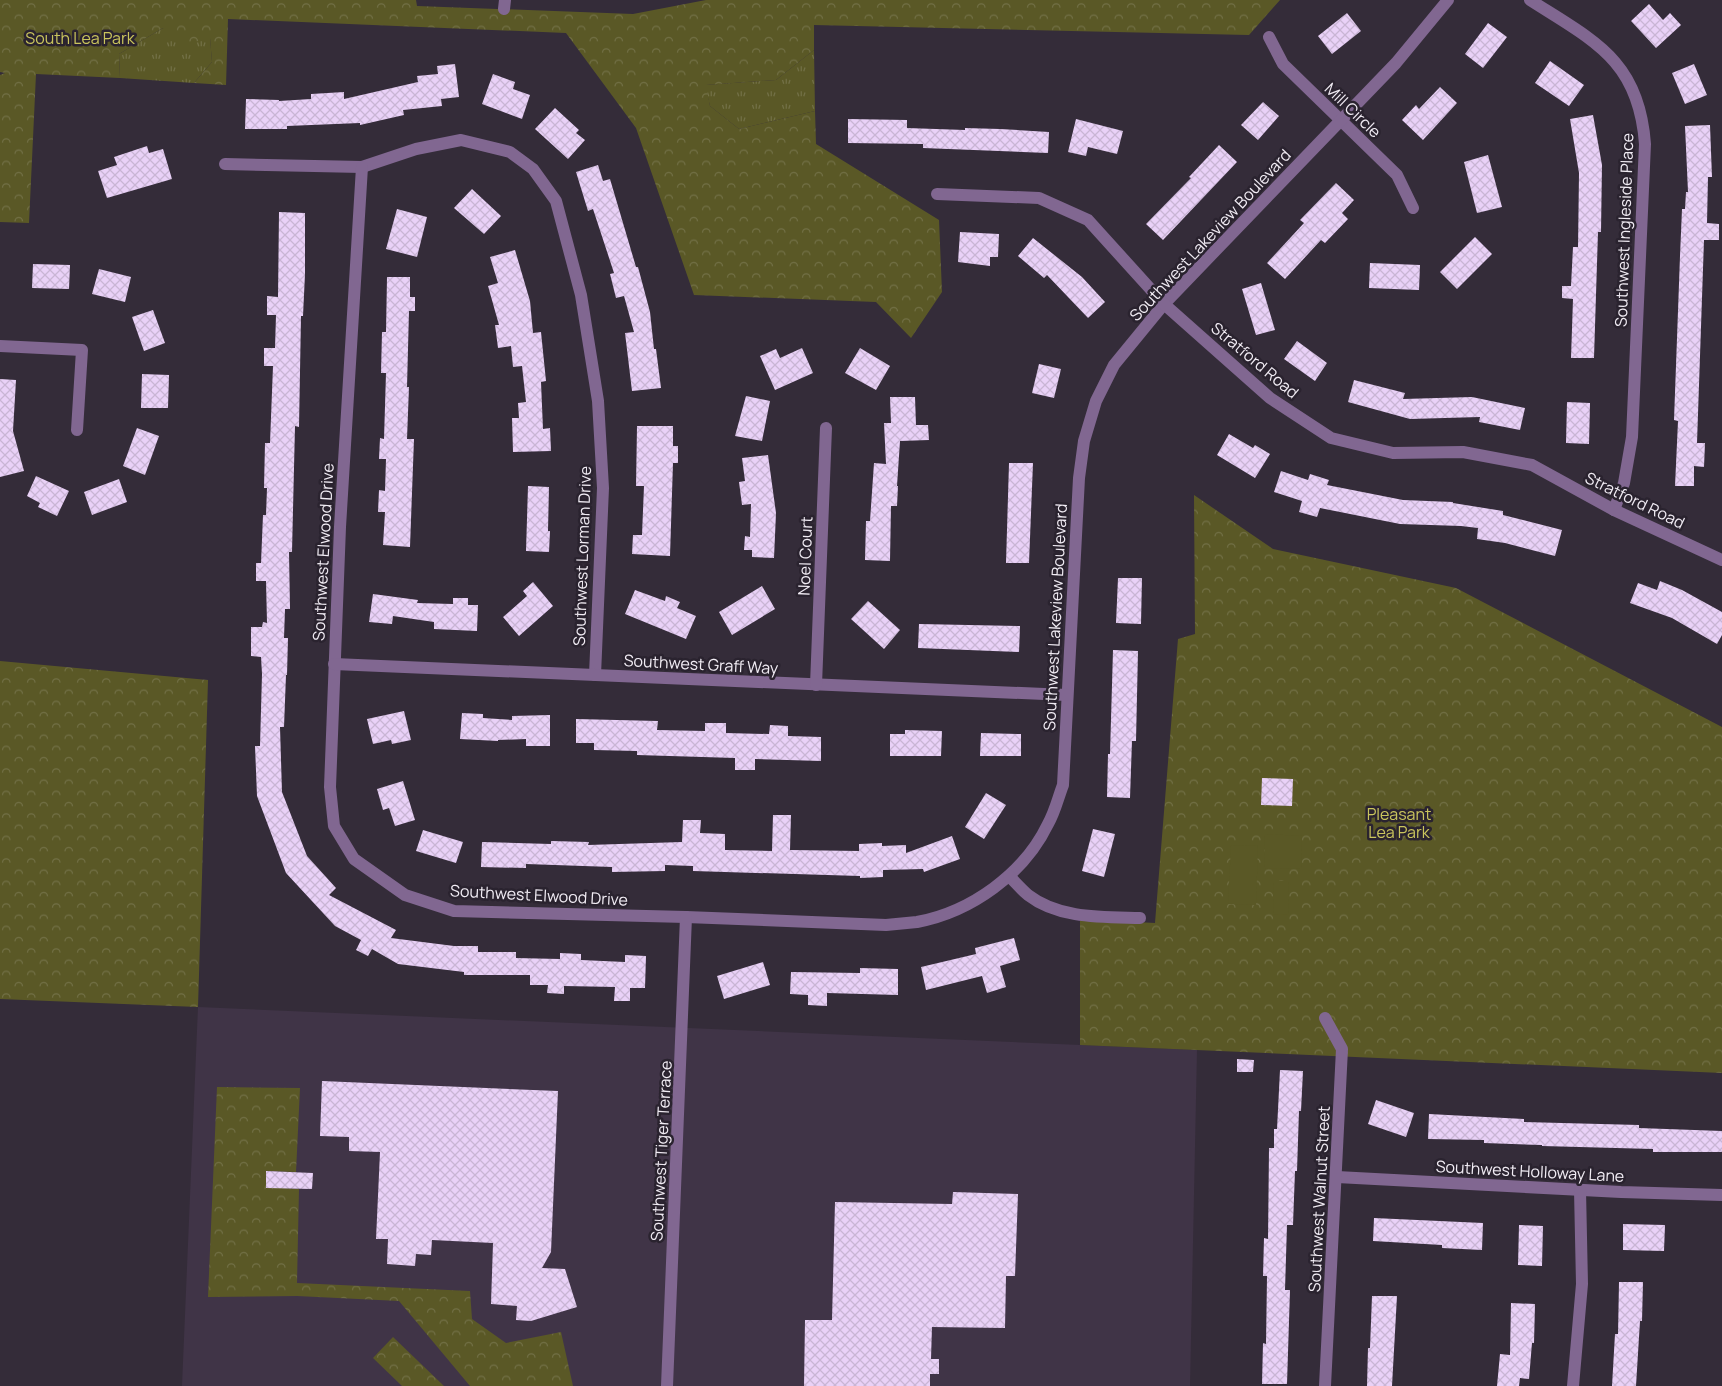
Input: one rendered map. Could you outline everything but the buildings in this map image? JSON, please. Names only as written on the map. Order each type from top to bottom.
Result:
[{"type":"street","name":"Southwest Lakeview Boulevard","points":[[1009,876],[1029,854],[1048,825],[1063,785],[1079,478],[1084,442],[1096,401],[1114,365],[1164,304],[1396,63],[1448,0]]},
{"type":"street","name":"Southwest Ingleside Place","points":[[1530,0],[1598,44],[1617,64],[1632,85],[1640,105],[1644,123],[1645,144],[1632,437],[1624,482],[1614,510]]},
{"type":"street","name":"Mill Circle","points":[[1269,37],[1283,64],[1397,174],[1413,208]]},
{"type":"street","name":"Southwest Lorman Drive","points":[[225,164],[362,167],[416,149],[461,140],[510,152],[533,169],[556,202],[581,295],[598,401],[603,488],[595,675]]},
{"type":"street","name":"Southwest Elwood Drive","points":[[362,167],[340,527],[330,787],[334,826],[354,859],[405,895],[454,911],[686,917],[886,925],[917,922],[946,913],[976,900],[1009,876]]},
{"type":"street","name":"Stratford Road","points":[[937,194],[1039,198],[1088,220],[1164,304],[1270,398],[1331,438],[1392,453],[1463,452],[1532,465],[1614,510],[1722,560]]},
{"type":"street","points":[[0,346],[82,350],[77,430]]},
{"type":"street","name":"Noel Court","points":[[816,685],[826,428]]},
{"type":"street","name":"Southwest Graff Way","points":[[334,664],[1067,695]]},
{"type":"street","points":[[1009,876],[1029,895],[1051,907],[1074,915],[1140,918]]},
{"type":"street","name":"Southwest Tiger Terrace","points":[[667,1386],[686,917]]},
{"type":"street","name":"Southwest Walnut Street","points":[[1325,1018],[1342,1048],[1337,1178],[1325,1386]]},
{"type":"street","name":"Southwest Holloway Lane","points":[[1337,1178],[1722,1195]]},
{"type":"street","points":[[1572,1386],[1582,1284],[1580,1190]]},
{"type":"shaded area","points":[[198,1007],[1197,1050],[1190,1386],[182,1386]]},
{"type":"green space","name":"South Lea Park","points":[[0,0],[416,0],[417,6],[633,14],[706,0],[1280,0],[1249,35],[814,25],[814,50],[776,80],[706,85],[710,106],[739,129],[815,111],[816,144],[939,220],[942,292],[911,338],[876,302],[694,295],[636,128],[566,33],[228,19],[226,85],[194,83],[212,62],[210,38],[181,46],[163,28],[119,54],[120,78],[36,74],[29,223],[0,222],[0,75],[5,73],[0,72]]},
{"type":"green space","points":[[163,28],[210,37],[212,62],[194,83],[120,78],[119,54]]},
{"type":"green space","points":[[814,50],[815,111],[739,129],[710,106],[705,85],[776,80]]},
{"type":"green space","name":"Pleasant Lea Park","points":[[1194,495],[1273,549],[1456,588],[1722,727],[1722,1073],[1080,1045],[1080,919],[1155,923],[1178,639],[1195,634]]},
{"type":"green space","points":[[0,661],[208,680],[198,1007],[0,999]]},
{"type":"green space","points":[[1265,834],[1302,836],[1301,869],[1264,868]]},
{"type":"green space","points":[[1231,845],[1258,846],[1256,905],[1228,904]]},
{"type":"green space","points":[[1274,881],[1289,881],[1288,915],[1273,914]]},
{"type":"green space","points":[[217,1087],[300,1088],[296,1172],[266,1171],[266,1187],[299,1189],[297,1283],[470,1291],[472,1319],[506,1343],[561,1332],[573,1386],[470,1386],[399,1301],[297,1296],[208,1297]]},
{"type":"green space","points":[[393,1337],[444,1386],[402,1386],[373,1358]]}]
